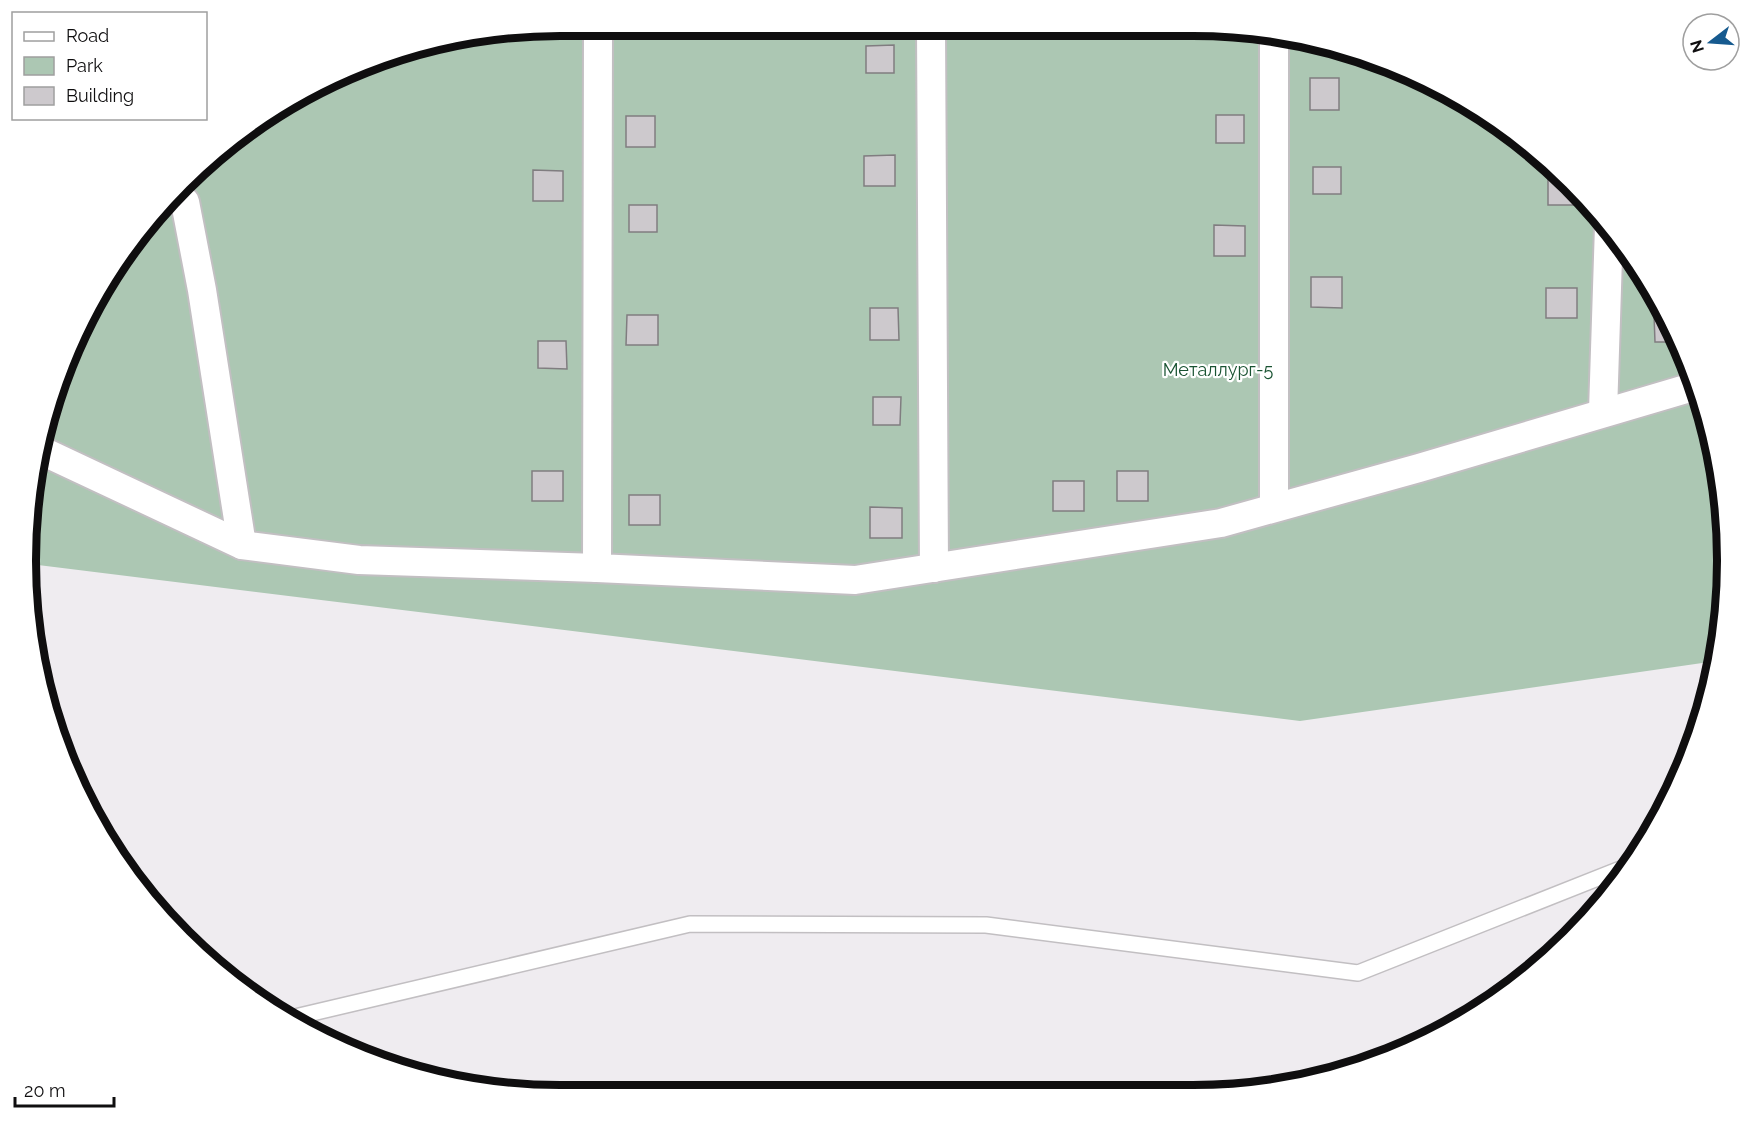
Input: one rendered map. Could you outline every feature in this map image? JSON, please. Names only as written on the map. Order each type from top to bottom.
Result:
[{"type":"street","points":[[597,568],[598,36]]},
{"type":"street","points":[[931,36],[934,568]]},
{"type":"street","points":[[1274,42],[1274,507]]},
{"type":"street","points":[[180,200],[185,202],[190,224],[242,545]]},
{"type":"street","points":[[1603,412],[1609,240]]},
{"type":"street","points":[[47,453],[242,545],[359,560],[855,580],[1221,523],[1419,468],[1688,388]]},
{"type":"lane","points":[[300,1016],[690,924],[986,924],[1358,973],[1615,871]]},
{"type":"green space","name":"Металлург-5","points":[[560,36],[1192,36],[1261,40],[1295,46],[1361,64],[1393,76],[1455,106],[1484,124],[1538,166],[1587,215],[1609,241],[1647,298],[1677,360],[1689,392],[1707,458],[1713,492],[1717,560],[1713,629],[1707,662],[1300,721],[36,565],[40,492],[46,458],[64,392],[90,329],[124,269],[166,215],[215,166],[269,124],[329,90],[392,64],[458,46],[492,40]]},
{"type":"building","points":[[894,45],[894,73],[866,73],[866,46]]},
{"type":"building","points":[[1310,78],[1339,78],[1339,110],[1310,110]]},
{"type":"building","points":[[1216,115],[1244,115],[1244,143],[1216,143]]},
{"type":"building","points":[[626,116],[655,116],[655,147],[626,147]]},
{"type":"building","points":[[895,155],[895,186],[864,186],[864,156]]},
{"type":"building","points":[[1313,167],[1341,167],[1341,194],[1313,194]]},
{"type":"building","points":[[533,170],[563,171],[563,201],[533,201]]},
{"type":"building","points":[[1548,178],[1576,204],[1576,205],[1548,205]]},
{"type":"building","points":[[629,205],[657,205],[657,232],[629,232]]},
{"type":"building","points":[[1214,225],[1245,226],[1245,256],[1214,256]]},
{"type":"building","points":[[1311,277],[1342,277],[1342,308],[1311,307]]},
{"type":"building","points":[[1546,288],[1577,288],[1577,318],[1546,318]]},
{"type":"building","points":[[870,308],[898,308],[899,340],[870,340]]},
{"type":"building","points":[[627,315],[658,315],[658,345],[626,345]]},
{"type":"building","points":[[1654,315],[1669,342],[1655,342]]},
{"type":"building","points":[[538,341],[566,341],[567,369],[538,368]]},
{"type":"building","points":[[873,397],[901,397],[900,425],[873,425]]},
{"type":"building","points":[[532,471],[563,471],[563,501],[532,501]]},
{"type":"building","points":[[1117,471],[1148,471],[1148,501],[1117,501]]},
{"type":"building","points":[[1053,481],[1084,481],[1084,511],[1053,511]]},
{"type":"building","points":[[629,495],[660,495],[660,525],[629,525]]},
{"type":"building","points":[[870,507],[902,508],[902,538],[870,538]]}]
